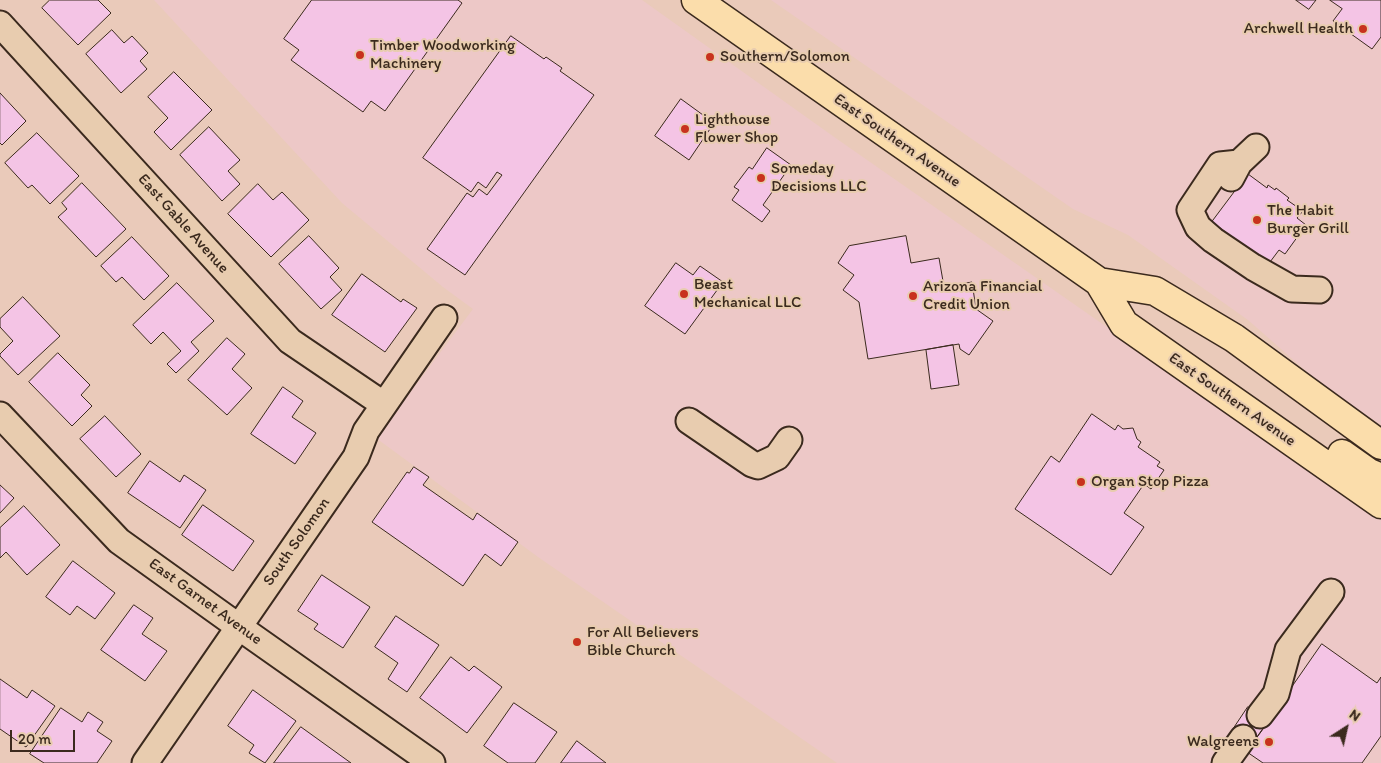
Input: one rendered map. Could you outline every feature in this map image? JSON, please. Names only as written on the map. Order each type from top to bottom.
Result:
[{"type":"main road","name":"East Southern Avenue","points":[[696,0],[1099,282],[1124,324],[1220,392],[1381,497]]},
{"type":"main road","name":"East Southern Avenue","points":[[1099,282],[1154,291],[1234,338],[1381,445]]},
{"type":"street","name":"East Gable Avenue","points":[[0,24],[290,341],[383,404]]},
{"type":"street","points":[[1248,155],[1220,165],[1197,198],[1190,210],[1198,227],[1213,240],[1280,283],[1292,289],[1319,290]]},
{"type":"street","name":"South Solomon","points":[[145,763],[356,457],[366,431],[383,404],[444,318]]},
{"type":"street","name":"East Garnet Avenue","points":[[0,415],[119,540],[432,763]]},
{"type":"street","points":[[689,421],[752,464],[758,466],[777,457],[789,440]]},
{"type":"street","points":[[1260,715],[1276,694],[1288,650],[1331,592]]},
{"type":"street","points":[[1225,763],[1243,738]]},
{"type":"shaded area","points":[[154,0],[642,0],[837,139],[1381,518],[1381,763],[837,763],[538,557],[376,438],[473,309],[443,287],[342,203]]},
{"type":"shaded area","points":[[771,0],[1381,0],[1381,425],[1322,385],[1248,320],[1128,235],[1073,209]]},
{"type":"building","points":[[50,0],[98,0],[111,13],[78,45],[42,8]]},
{"type":"building","name":"Timber Woodworking Machinery","points":[[312,0],[458,0],[462,3],[385,111],[371,101],[363,112],[291,60],[299,50],[284,39]]},
{"type":"building","points":[[1296,0],[1316,0],[1309,9]]},
{"type":"building","name":"Archwell Health","points":[[1330,0],[1381,0],[1381,37],[1372,49],[1333,21],[1342,9]]},
{"type":"building","points":[[112,30],[124,43],[132,36],[148,53],[140,61],[147,69],[121,93],[86,54]]},
{"type":"building","points":[[511,36],[544,59],[546,57],[562,68],[560,71],[594,95],[465,275],[427,249],[467,193],[473,197],[479,189],[487,195],[502,175],[497,172],[486,188],[478,182],[471,192],[423,158]]},
{"type":"building","points":[[174,72],[212,110],[171,150],[154,132],[168,118],[148,97]]},
{"type":"building","points":[[0,93],[26,121],[2,145],[0,143]]},
{"type":"building","name":"Lighthouse Flower Shop","points":[[681,99],[714,123],[689,160],[655,136]]},
{"type":"building","points":[[209,127],[240,160],[228,171],[240,184],[222,201],[180,155]]},
{"type":"building","points":[[37,133],[79,176],[50,204],[32,185],[28,188],[5,163]]},
{"type":"building","name":"Someday Decisions LLC","points":[[767,148],[791,165],[763,205],[770,211],[762,222],[732,200],[739,190],[734,187],[749,167],[752,169]]},
{"type":"building","name":"The Habit Burger Grill","points":[[1248,174],[1267,188],[1268,185],[1275,190],[1276,188],[1289,198],[1287,200],[1303,211],[1297,218],[1306,225],[1285,254],[1279,250],[1267,266],[1212,222]]},
{"type":"building","points":[[82,183],[126,229],[96,257],[58,217],[67,209],[62,203]]},
{"type":"building","points":[[258,184],[273,200],[282,192],[309,220],[271,257],[228,214]]},
{"type":"building","points":[[309,236],[339,268],[330,277],[342,290],[321,309],[279,264]]},
{"type":"building","name":"Arizona Financial Credit Union","points":[[906,236],[911,263],[939,258],[944,287],[972,282],[976,309],[993,321],[969,355],[960,349],[959,344],[868,359],[859,302],[843,290],[854,275],[838,263],[849,246]]},
{"type":"building","points":[[132,237],[169,276],[144,300],[122,277],[116,282],[101,266]]},
{"type":"building","name":"Beast Mechanical LLC","points":[[676,263],[693,275],[700,266],[723,282],[685,334],[645,306]]},
{"type":"building","points":[[362,274],[401,302],[403,299],[417,308],[385,352],[332,315]]},
{"type":"building","points":[[177,283],[214,321],[191,342],[199,351],[176,373],[167,364],[181,351],[163,332],[151,344],[133,325]]},
{"type":"building","points":[[23,297],[60,336],[18,375],[0,356],[13,341],[0,327],[0,319]]},
{"type":"building","points":[[227,338],[245,354],[232,369],[252,388],[227,415],[188,380]]},
{"type":"building","points":[[953,345],[959,385],[931,389],[926,350]]},
{"type":"building","points":[[58,353],[90,385],[81,395],[92,406],[72,426],[29,382]]},
{"type":"building","points":[[283,387],[303,401],[292,417],[316,433],[295,464],[251,434]]},
{"type":"building","points":[[1092,414],[1115,430],[1118,425],[1123,429],[1133,428],[1137,439],[1141,442],[1138,447],[1160,462],[1157,466],[1164,470],[1151,489],[1144,484],[1124,513],[1144,527],[1111,575],[1015,509],[1051,456],[1059,462]]},
{"type":"building","points":[[105,416],[141,454],[116,477],[80,439]]},
{"type":"building","points":[[150,461],[180,482],[184,475],[206,490],[180,528],[128,493]]},
{"type":"building","points":[[414,467],[429,477],[423,485],[473,520],[477,513],[518,542],[501,566],[485,554],[463,586],[372,522],[407,472],[409,473]]},
{"type":"building","points":[[0,485],[14,498],[0,513]]},
{"type":"building","points":[[203,505],[254,541],[233,571],[182,535]]},
{"type":"building","points":[[24,506],[60,545],[27,575],[6,552],[0,558],[0,528]]},
{"type":"building","points":[[73,561],[115,593],[95,619],[77,606],[70,615],[46,597]]},
{"type":"building","points":[[322,575],[370,607],[343,648],[314,629],[318,624],[298,611]]},
{"type":"building","points":[[134,605],[153,618],[142,634],[167,651],[145,681],[101,650]]},
{"type":"building","points":[[396,616],[439,645],[407,692],[388,679],[398,663],[375,647]]},
{"type":"building","name":"Walgreens","points":[[1322,644],[1377,683],[1381,677],[1381,736],[1362,763],[1263,763],[1247,752]]},
{"type":"building","points":[[451,657],[469,671],[474,666],[502,687],[467,733],[420,698]]},
{"type":"building","points":[[0,679],[27,698],[32,690],[55,706],[26,747],[0,729]]},
{"type":"building","points":[[253,690],[296,721],[265,763],[249,753],[254,745],[228,726]]},
{"type":"building","points":[[514,703],[557,732],[535,763],[508,763],[484,746]]},
{"type":"building","points":[[1248,707],[1269,721],[1252,744],[1232,731]]},
{"type":"building","points":[[61,708],[82,722],[88,712],[103,722],[97,731],[112,741],[97,763],[44,763],[30,754]]},
{"type":"building","points":[[301,727],[351,763],[274,763]]},
{"type":"building","points":[[577,741],[606,763],[561,763]]},
{"type":"place","name":"Archwell Health","points":[[1363,29]]},
{"type":"place","name":"Timber Woodworking Machinery","points":[[360,55]]},
{"type":"place","name":"Southern/Solomon","points":[[710,57]]},
{"type":"place","name":"Lighthouse Flower Shop","points":[[685,129]]},
{"type":"place","name":"Someday Decisions LLC","points":[[761,178]]},
{"type":"place","name":"The Habit Burger Grill","points":[[1257,220]]},
{"type":"place","name":"Beast Mechanical LLC","points":[[684,294]]},
{"type":"place","name":"Arizona Financial Credit Union","points":[[913,296]]},
{"type":"place","name":"Organ Stop Pizza","points":[[1081,482]]},
{"type":"place","name":"For All Believers Bible Church","points":[[577,642]]},
{"type":"place","name":"Walgreens","points":[[1269,742]]}]
